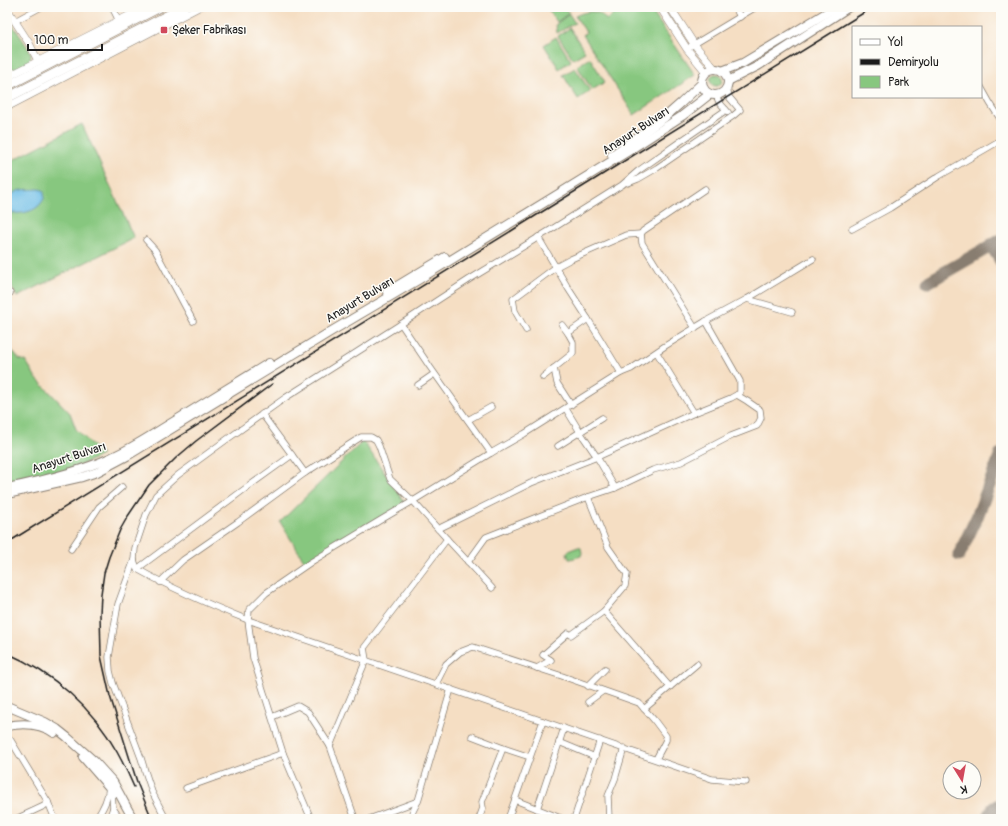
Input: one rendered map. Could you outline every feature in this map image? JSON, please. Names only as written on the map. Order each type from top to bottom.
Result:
[{"type":"highway","points":[[7,86],[160,7]]},
{"type":"highway","points":[[7,98],[184,7]]},
{"type":"main road","points":[[719,70],[726,75],[727,84],[723,92],[713,94],[704,89],[702,83],[703,75],[706,72],[709,70],[719,70],[743,63],[836,7]]},
{"type":"main road","points":[[727,84],[758,66],[849,7]]},
{"type":"main road","name":"Anayurt Bulvarı","points":[[7,488],[68,473],[102,462],[149,436],[602,162],[664,118],[702,83]]},
{"type":"main road","name":"Anayurt Bulvarı","points":[[7,494],[82,477],[97,472],[127,456],[630,150],[713,94]]},
{"type":"main road","points":[[7,706],[57,728],[94,761],[133,819]]},
{"type":"main road","points":[[7,726],[29,724],[40,726],[51,731],[64,740],[82,756],[111,787],[127,819]]},
{"type":"street","points":[[15,21],[41,7]]},
{"type":"street","points":[[112,7],[119,21]]},
{"type":"street","points":[[7,78],[146,7]]},
{"type":"street","points":[[7,107],[198,7]]},
{"type":"street","points":[[660,7],[687,48],[706,72]]},
{"type":"street","points":[[670,7],[694,44],[719,70]]},
{"type":"street","points":[[735,7],[740,17]]},
{"type":"street","points":[[687,48],[756,7]]},
{"type":"street","points":[[7,9],[29,43],[38,61]]},
{"type":"street","points":[[622,185],[638,179],[657,168],[740,110],[729,96],[727,84]]},
{"type":"street","points":[[982,88],[1001,120]]},
{"type":"street","points":[[713,94],[732,116]]},
{"type":"street","points":[[166,819],[152,792],[141,758],[119,701],[110,671],[109,657],[118,604],[134,560],[135,548],[146,515],[156,495],[178,475],[262,414],[329,369],[470,279],[622,185],[638,171],[726,110]]},
{"type":"street","points":[[852,229],[890,208],[939,176],[1000,141]]},
{"type":"street","points":[[526,330],[515,311],[513,299],[556,267],[571,259],[626,235],[641,234],[643,231],[705,189]]},
{"type":"street","points":[[641,234],[642,243],[695,328]]},
{"type":"street","points":[[538,238],[621,373]]},
{"type":"street","points":[[146,240],[155,250],[193,321]]},
{"type":"street","points":[[311,819],[283,752],[253,658],[248,620],[249,610],[266,593],[311,562],[566,409],[621,373],[631,369],[706,321],[747,299],[813,259]]},
{"type":"street","points":[[747,299],[792,312]]},
{"type":"street","points":[[568,333],[588,319]]},
{"type":"street","points":[[438,529],[531,483],[597,457],[740,393],[740,381],[706,321]]},
{"type":"street","points":[[401,324],[434,374],[491,453]]},
{"type":"street","points":[[543,377],[573,353],[573,342],[562,325]]},
{"type":"street","points":[[657,353],[694,413]]},
{"type":"street","points":[[554,368],[557,383],[571,405]]},
{"type":"street","points":[[418,385],[434,374]]},
{"type":"street","points":[[468,562],[486,537],[615,488],[653,470],[681,462],[731,436],[757,426],[761,418],[760,410],[737,395]]},
{"type":"street","points":[[468,420],[491,407]]},
{"type":"street","points":[[566,409],[615,488]]},
{"type":"street","points":[[262,414],[305,473]]},
{"type":"street","points":[[558,446],[602,418]]},
{"type":"street","points":[[160,582],[183,560],[305,473],[361,436],[371,437],[376,440],[390,479],[413,501],[492,588]]},
{"type":"street","points":[[137,569],[292,455]]},
{"type":"street","points":[[70,549],[99,507],[122,486]]},
{"type":"street","points":[[537,668],[551,660],[543,655],[548,650],[568,633],[571,635],[604,611],[626,586],[627,574],[608,546],[588,497]]},
{"type":"street","points":[[330,746],[366,660],[364,648],[447,539]]},
{"type":"street","points":[[134,560],[137,569],[160,582],[212,606],[248,620],[712,779],[746,782]]},
{"type":"street","points":[[604,611],[670,687]]},
{"type":"street","points":[[436,684],[446,664],[460,652],[473,647],[537,668],[639,704],[666,736],[666,740],[656,759]]},
{"type":"street","points":[[644,709],[697,664]]},
{"type":"street","points":[[588,686],[604,669]]},
{"type":"street","points":[[409,819],[418,801],[451,689]]},
{"type":"street","points":[[588,702],[602,691]]},
{"type":"street","points":[[272,717],[298,706],[308,712],[330,746],[355,819]]},
{"type":"street","points":[[508,819],[543,721]]},
{"type":"street","points":[[537,809],[564,728]]},
{"type":"street","points":[[472,736],[530,758]]},
{"type":"street","points":[[7,739],[10,739],[26,764],[48,802],[55,819]]},
{"type":"street","points":[[574,819],[600,740]]},
{"type":"street","points":[[559,742],[595,757]]},
{"type":"street","points":[[479,819],[483,808],[482,802],[504,748]]},
{"type":"street","points":[[609,819],[608,796],[615,779],[624,748]]},
{"type":"street","points":[[186,788],[283,752]]},
{"type":"street","points":[[109,819],[113,808],[111,787]]},
{"type":"street","points":[[96,819],[103,809],[111,787]]},
{"type":"street","points":[[515,800],[563,819]]},
{"type":"street","points":[[369,819],[418,801]]},
{"type":"street","points":[[16,819],[44,806],[48,802]]},
{"type":"street","points":[[113,808],[120,819]]},
{"type":"green space","points":[[551,7],[565,7],[569,13],[557,22],[548,9]]},
{"type":"green space","points":[[615,7],[649,7],[695,75],[634,115],[583,35],[586,32],[575,16],[588,12],[596,12],[603,16],[606,20],[617,12]]},
{"type":"green space","points":[[569,14],[575,23],[557,33],[556,24]]},
{"type":"green space","points":[[7,16],[31,54],[30,61],[7,75]]},
{"type":"green space","points":[[570,28],[585,52],[573,59],[558,36]]},
{"type":"green space","points":[[556,37],[571,61],[559,69],[544,45]]},
{"type":"green space","points":[[590,58],[605,82],[592,90],[577,66]]},
{"type":"green space","points":[[575,68],[590,91],[578,99],[563,75]]},
{"type":"green space","points":[[714,74],[718,74],[722,80],[718,86],[714,86],[710,82],[710,78]]},
{"type":"green space","points":[[82,124],[134,238],[17,297],[7,278],[7,163]]},
{"type":"green space","points":[[7,341],[19,359],[26,361],[36,378],[70,413],[76,429],[102,455],[64,473],[7,486]]},
{"type":"green space","points":[[363,441],[405,503],[305,562],[280,522]]},
{"type":"green space","points":[[578,547],[581,548],[581,556],[569,559],[567,553],[568,551]]},
{"type":"water","points":[[21,190],[43,190],[44,199],[35,209],[21,213],[7,212],[7,198],[15,192]]},
{"type":"taxiway","points":[[928,282],[1001,240]]},
{"type":"taxiway","points":[[991,245],[1001,261]]},
{"type":"taxiway","points":[[959,555],[977,517],[1001,454]]},
{"type":"runway","points":[[998,819],[1001,815]]},
{"type":"railway","points":[[7,543],[873,7]]},
{"type":"railway","points":[[152,819],[138,785],[110,696],[101,656],[100,614],[104,573],[120,530],[149,485],[176,458],[196,441],[272,384]]},
{"type":"railway","points":[[7,653],[24,661],[56,682],[84,707],[107,736],[117,752],[134,787]]},
{"type":"place","name":"Şeker Fabrikası","points":[[164,30]]}]
